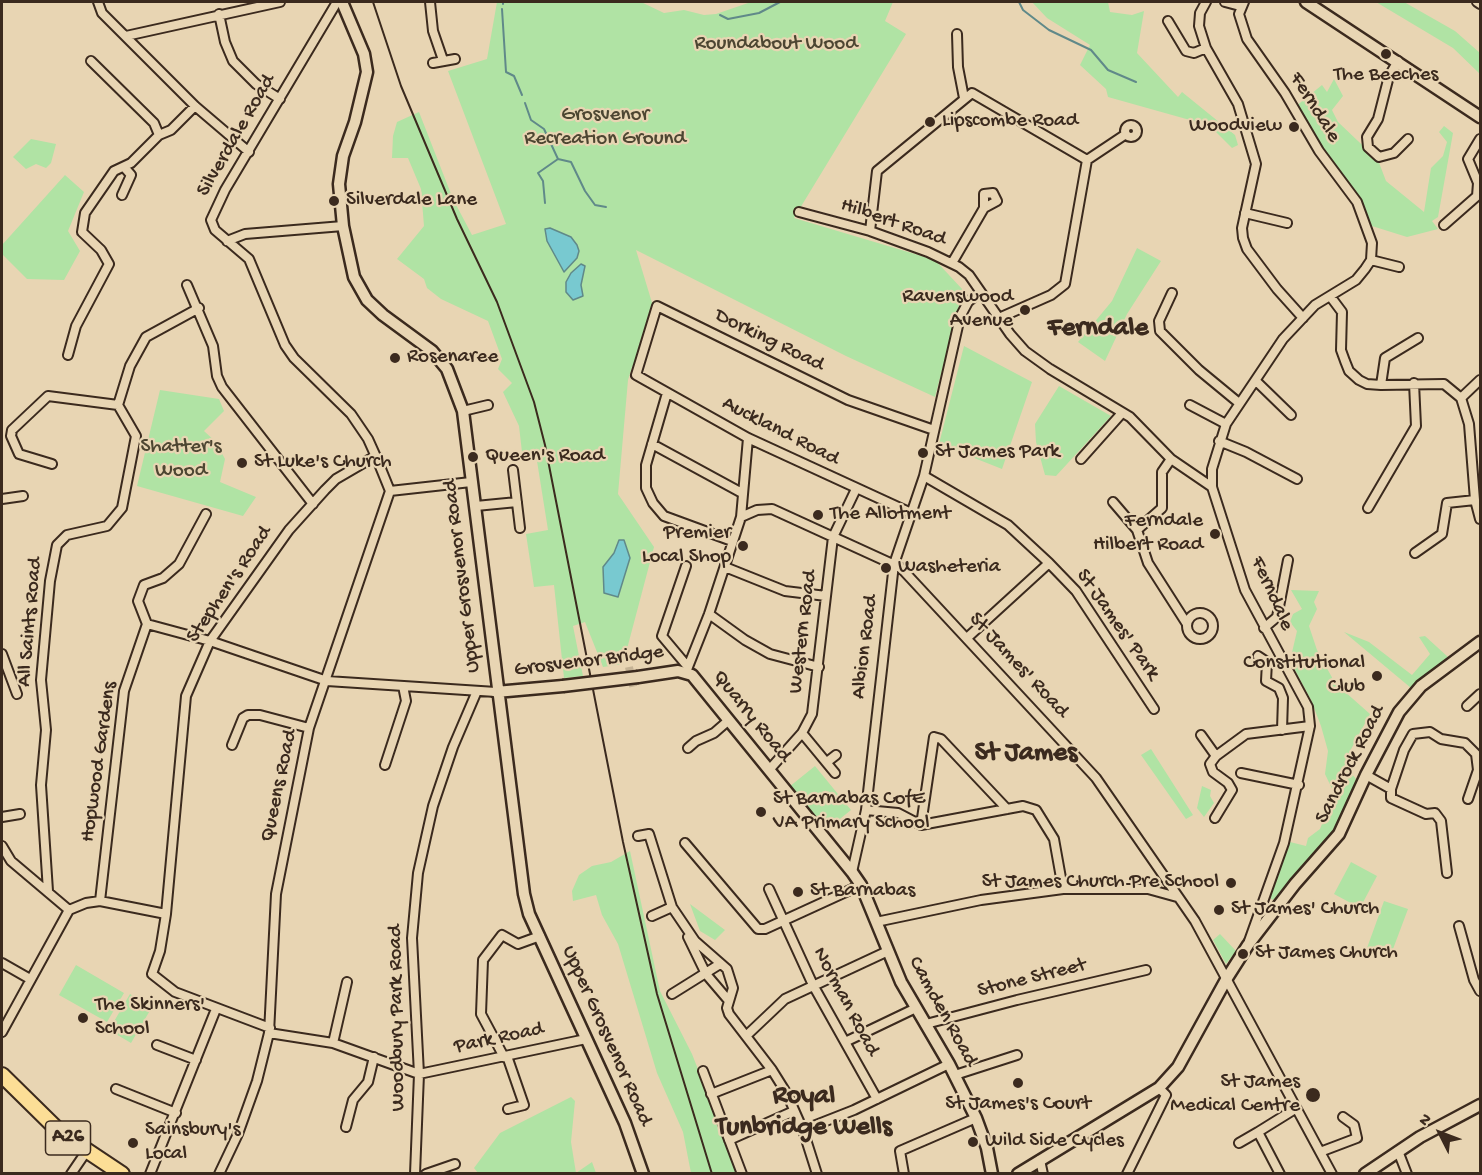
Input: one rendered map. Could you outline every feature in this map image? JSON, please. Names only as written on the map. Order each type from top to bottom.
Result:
[{"type":"highway","name":"A26","points":[[2,1075],[62,1134],[86,1152],[122,1173]]},
{"type":"street","points":[[98,2],[102,13],[195,106],[249,152]]},
{"type":"street","points":[[126,36],[280,2]]},
{"type":"street","name":"Silverdale Road","points":[[340,2],[280,99],[211,220],[215,230],[249,259],[294,358],[356,420],[377,459]]},
{"type":"street","name":"Upper Grosvenor Road","points":[[340,2],[364,54],[367,72],[355,122],[343,156],[339,184],[343,226],[354,278],[367,300],[432,351],[447,369],[463,411],[476,506],[496,692],[524,894],[540,936],[625,1123],[643,1173]]},
{"type":"street","points":[[430,2],[433,31],[443,60]]},
{"type":"street","points":[[1206,2],[1200,13],[1199,26],[1206,48],[1238,104],[1256,164],[1242,228],[1247,249],[1303,318]]},
{"type":"street","points":[[1225,2],[1242,4]]},
{"type":"street","points":[[1306,2],[1480,117]]},
{"type":"street","name":"Ferndale","points":[[1242,4],[1239,14],[1247,39],[1285,93],[1319,151],[1358,202],[1369,228],[1372,243],[1371,260],[1356,280],[1330,296],[1303,318],[1283,339],[1226,424],[1212,469],[1212,487],[1245,590],[1308,706],[1310,726],[1299,784],[1284,843],[1248,945]]},
{"type":"street","points":[[219,14],[225,42],[233,61],[256,84],[280,99]]},
{"type":"street","points":[[1168,21],[1180,46],[1186,51],[1194,53],[1206,48]]},
{"type":"street","points":[[957,34],[958,67],[964,98]]},
{"type":"street","points":[[434,63],[455,59]]},
{"type":"street","points":[[92,61],[154,123],[159,135]]},
{"type":"street","points":[[1398,61],[1389,76],[1378,119],[1366,137],[1368,147],[1379,157],[1394,153],[1408,139]]},
{"type":"street","points":[[870,231],[877,171],[972,93],[1087,160]]},
{"type":"street","points":[[68,355],[76,326],[109,264],[101,250],[82,232],[85,213],[114,171],[124,167],[159,135],[171,130],[195,106]]},
{"type":"street","points":[[999,318],[1051,295],[1065,284],[1087,160],[1126,134]]},
{"type":"street","points":[[1444,225],[1474,200],[1479,191],[1468,159],[1480,139]]},
{"type":"street","points":[[122,195],[131,175],[124,167]]},
{"type":"street","points":[[952,263],[984,208]]},
{"type":"street","name":"Hilbert Road","points":[[799,212],[870,231],[952,263],[969,275],[1025,351],[1050,369],[1130,417],[1171,459],[1212,487]]},
{"type":"street","points":[[1245,213],[1287,223]]},
{"type":"street","points":[[227,240],[245,234],[343,226]]},
{"type":"street","points":[[1371,260],[1399,267]]},
{"type":"street","points":[[187,285],[199,308],[213,346],[217,376],[222,387],[313,504]]},
{"type":"street","name":"Albion Road","points":[[852,872],[866,810],[894,564],[924,476],[960,317],[968,302],[980,292]]},
{"type":"street","points":[[1172,293],[1159,321],[1160,331],[1199,370],[1239,403]]},
{"type":"street","points":[[1330,296],[1341,312],[1341,350],[1349,371],[1367,384],[1444,384],[1461,398],[1469,424],[1476,462],[1475,500],[1480,519]]},
{"type":"street","name":"Dorking Road","points":[[636,375],[657,306],[848,400],[934,430]]},
{"type":"street","points":[[52,464],[19,454],[11,436],[12,430],[48,396],[118,405],[130,366],[146,337],[199,308]]},
{"type":"street","points":[[1381,385],[1385,358],[1418,338]]},
{"type":"street","name":"Auckland Road","points":[[636,375],[748,438],[911,513]]},
{"type":"street","points":[[1461,398],[1480,380]]},
{"type":"street","points":[[1256,381],[1291,415]]},
{"type":"street","points":[[1368,508],[1416,426],[1414,384]]},
{"type":"street","points":[[667,393],[652,444],[645,481],[657,510],[671,520],[732,541]]},
{"type":"street","name":"All Saints Road","points":[[48,891],[41,785],[46,730],[41,680],[50,581],[57,545],[67,536],[107,526],[122,508],[136,436],[118,405]]},
{"type":"street","points":[[463,411],[488,405]]},
{"type":"street","points":[[1190,405],[1226,424]]},
{"type":"street","points":[[1081,459],[1122,413]]},
{"type":"street","points":[[687,669],[709,614],[741,517],[748,438]]},
{"type":"street","points":[[1219,441],[1246,452],[1297,479]]},
{"type":"street","points":[[652,444],[742,493]]},
{"type":"street","points":[[377,459],[390,491],[471,482]]},
{"type":"street","name":"Stephen's Road","points":[[216,1009],[175,992],[152,974],[160,951],[166,914],[186,696],[210,641],[268,558],[336,479],[364,462],[377,459]]},
{"type":"street","points":[[1137,530],[1162,508],[1162,472],[1171,459]]},
{"type":"street","points":[[504,479],[513,474],[520,528]]},
{"type":"street","name":"St James' Park","points":[[924,476],[1008,525],[1049,563],[1076,591],[1154,709]]},
{"type":"street","name":"Western Road","points":[[769,770],[802,733],[812,714],[833,537],[856,489]]},
{"type":"street","name":"Queens Road","points":[[219,1173],[238,1134],[254,1092],[269,1031],[276,894],[309,728],[327,681],[390,491]]},
{"type":"street","points":[[2,499],[22,496]]},
{"type":"street","points":[[1415,553],[1442,534],[1448,503],[1475,500]]},
{"type":"street","points":[[476,506],[517,502]]},
{"type":"street","points":[[1113,502],[1137,530],[1148,563],[1187,624]]},
{"type":"street","name":"St James' Road","points":[[741,517],[757,510],[772,509],[901,568],[968,637],[1096,778],[1195,921],[1295,1109],[1332,1173]]},
{"type":"street","points":[[206,514],[179,564],[163,578],[144,585],[138,601],[147,624],[210,641],[327,681],[496,692]]},
{"type":"street","points":[[1264,628],[1277,617],[1288,560]]},
{"type":"street","name":"St James' Park","points":[[968,637],[1049,563]]},
{"type":"street","points":[[686,566],[662,636],[687,669]]},
{"type":"street","points":[[725,567],[785,591],[826,596]]},
{"type":"street","points":[[709,614],[745,640],[770,654],[819,667]]},
{"type":"street","name":"Hopwood Gardens","points":[[100,901],[124,691],[147,624]]},
{"type":"street","name":"Sandrock Road","points":[[1018,1173],[1159,1088],[1178,1067],[1248,945],[1289,892],[1339,834],[1388,730],[1408,700],[1421,686],[1480,644]]},
{"type":"street","points":[[2,654],[17,694]]},
{"type":"street","points":[[1258,657],[1267,662],[1266,681],[1280,688],[1283,698],[1282,730]]},
{"type":"street","name":"Grosvenor Bridge","points":[[496,692],[638,677],[687,669]]},
{"type":"street","name":"Quarry Road","points":[[687,669],[852,872]]},
{"type":"street","points":[[385,765],[406,701],[403,686]]},
{"type":"street","name":"Woodbury Park Road","points":[[415,1173],[419,1074],[412,938],[418,873],[433,806],[453,747],[477,691]]},
{"type":"street","points":[[1467,706],[1479,698]]},
{"type":"street","points":[[232,745],[243,718],[248,715],[260,715],[309,728]]},
{"type":"street","points":[[688,748],[696,741],[707,738],[729,720]]},
{"type":"street","points":[[1215,818],[1232,790],[1228,783],[1213,772],[1210,764],[1216,756],[1246,734],[1310,726]]},
{"type":"street","points":[[690,732],[696,741]]},
{"type":"street","points":[[1447,873],[1441,821],[1436,813],[1425,814],[1390,797],[1404,750],[1413,734],[1430,732],[1441,739],[1465,743],[1476,754],[1478,770],[1468,799]]},
{"type":"street","points":[[802,733],[835,773]]},
{"type":"street","points":[[1201,735],[1216,756]]},
{"type":"street","points":[[921,825],[934,737],[941,740],[1007,808]]},
{"type":"street","points":[[827,762],[836,755]]},
{"type":"street","points":[[1240,773],[1299,784]]},
{"type":"street","points":[[1366,775],[1391,789]]},
{"type":"street","points":[[866,810],[898,813],[921,825],[1007,808],[1023,806],[1036,810],[1047,825],[1053,839],[1064,889]]},
{"type":"street","points":[[2,817],[20,814]]},
{"type":"street","points":[[638,836],[649,834],[672,907],[706,974],[729,1001]]},
{"type":"street","points":[[685,843],[758,929],[784,920],[861,885]]},
{"type":"street","points":[[2,846],[11,861],[69,910]]},
{"type":"street","name":"Camden Road","points":[[852,872],[861,885],[888,951],[916,1008],[949,1064],[976,1118],[987,1148],[992,1173]]},
{"type":"street","name":"Norman Road","points":[[769,889],[813,985],[877,1099]]},
{"type":"street","points":[[876,922],[981,900],[1064,889],[1148,890],[1177,897]]},
{"type":"street","points":[[2,1032],[69,910],[86,903],[100,901],[166,914]]},
{"type":"street","points":[[652,916],[672,907]]},
{"type":"street","points":[[677,916],[695,941],[727,969],[732,978],[733,988],[727,1008],[732,1019],[772,1070],[803,1130],[817,1173]]},
{"type":"street","points":[[1460,926],[1474,980],[1480,991]]},
{"type":"street","points":[[508,1109],[524,1105],[505,1057],[481,1014],[483,960],[502,935],[518,944],[540,936]]},
{"type":"street","points":[[746,1036],[785,999],[888,951]]},
{"type":"street","points":[[2,963],[30,979]]},
{"type":"street","points":[[672,994],[720,964]]},
{"type":"street","name":"Stone Street","points":[[926,1024],[1146,970]]},
{"type":"street","points":[[333,1044],[347,982]]},
{"type":"street","points":[[845,1042],[916,1008]]},
{"type":"street","points":[[150,1173],[216,1009],[269,1031],[333,1044],[419,1074]]},
{"type":"street","name":"Park Road","points":[[419,1074],[586,1039]]},
{"type":"street","points":[[157,1045],[196,1060]]},
{"type":"street","points":[[955,1075],[1017,1055]]},
{"type":"street","points":[[346,1127],[353,1100],[368,1082],[374,1057]]},
{"type":"street","points":[[803,1130],[877,1099],[949,1064]]},
{"type":"street","points":[[711,1094],[772,1070]]},
{"type":"street","points":[[703,1071],[742,1173]]},
{"type":"street","points":[[1126,1173],[1166,1095],[1159,1088]]},
{"type":"street","points":[[116,1089],[176,1113]]},
{"type":"street","points":[[1365,1173],[1398,1150],[1480,1105]]},
{"type":"street","points":[[1239,1143],[1295,1109]]},
{"type":"street","points":[[729,1140],[794,1111]]},
{"type":"street","points":[[1320,1152],[1357,1138],[1354,1125],[1343,1117]]},
{"type":"street","points":[[904,1173],[900,1151],[976,1118]]},
{"type":"street","points":[[1257,1132],[1280,1173]]},
{"type":"street","points":[[1398,1150],[1407,1173]]},
{"type":"street","points":[[71,1173],[86,1152]]},
{"type":"street","points":[[1040,1160],[1043,1173]]},
{"type":"street","points":[[426,1173],[455,1164]]},
{"type":"green space","name":"Grosvenor Recreation Ground","points":[[497,2],[641,2],[664,13],[684,10],[704,15],[716,14],[751,2],[893,2],[885,21],[906,34],[794,218],[935,260],[963,290],[935,397],[846,356],[636,250],[653,306],[637,362],[632,367],[628,380],[618,494],[654,547],[623,664],[603,667],[585,622],[573,626],[583,676],[564,678],[554,585],[534,587],[526,534],[548,530],[537,461],[523,461],[519,426],[503,392],[512,383],[498,369],[502,359],[488,321],[441,299],[427,288],[424,279],[397,259],[424,226],[421,189],[408,158],[392,158],[393,136],[397,122],[419,112],[453,199],[472,235],[506,224],[448,71],[487,59]]},
{"type":"green space","points":[[1032,2],[1108,2],[1110,12],[1132,15],[1144,11],[1137,53],[1178,97],[1182,92],[1235,135],[1238,145],[1232,148],[1214,130],[1197,122],[1108,97],[1106,89],[1080,65],[1090,45],[1047,18]]},
{"type":"green space","points":[[1376,2],[1404,2],[1455,31],[1480,53],[1480,74],[1453,48]]},
{"type":"green space","points":[[1334,79],[1343,96],[1332,110],[1338,122],[1378,160],[1386,181],[1424,212],[1431,168],[1443,156],[1447,142],[1439,132],[1444,126],[1453,133],[1438,217],[1432,221],[1438,229],[1407,237],[1372,226],[1358,198],[1320,149],[1295,107],[1322,85],[1327,92]]},
{"type":"green space","points":[[31,139],[56,144],[51,163],[46,168],[36,164],[26,169],[13,157]]},
{"type":"green space","points":[[65,175],[84,192],[68,231],[80,251],[64,280],[27,279],[2,254],[2,245]]},
{"type":"green space","points":[[1137,248],[1161,261],[1127,314],[1105,361],[1078,342],[1112,301]]},
{"type":"green space","points":[[964,346],[1032,382],[1002,469],[939,444]]},
{"type":"green space","points":[[1059,386],[1111,416],[1056,476],[1045,475],[1036,442],[1035,424]]},
{"type":"green space","name":"Shatter's Wood","points":[[160,390],[219,399],[224,411],[204,431],[216,442],[225,459],[220,482],[256,497],[243,516],[137,486]]},
{"type":"green space","points":[[1291,590],[1319,591],[1314,602],[1317,609],[1309,626],[1317,650],[1335,683],[1370,714],[1349,753],[1348,769],[1356,779],[1343,813],[1330,837],[1273,900],[1267,896],[1290,842],[1306,846],[1308,838],[1320,829],[1334,793],[1325,774],[1328,751],[1321,726],[1311,700],[1290,661],[1297,631],[1290,622],[1293,614],[1302,609]]},
{"type":"green space","points":[[1344,632],[1369,642],[1412,675],[1430,654],[1419,637],[1425,636],[1448,657],[1411,688]]},
{"type":"green space","points":[[1151,749],[1193,815],[1186,819],[1141,755]]},
{"type":"green space","points":[[815,766],[851,810],[825,831],[789,787]]},
{"type":"green space","points":[[1202,786],[1211,790],[1210,796],[1214,803],[1204,817],[1197,808]]},
{"type":"green space","points":[[630,851],[660,991],[692,1054],[739,1173],[691,1173],[683,1132],[657,1073],[618,944],[602,915],[596,895],[573,901],[572,891],[579,875],[592,866],[611,862]]},
{"type":"green space","points":[[1351,862],[1377,876],[1360,908],[1334,894]]},
{"type":"green space","points":[[1384,901],[1408,909],[1390,957],[1367,948]]},
{"type":"green space","points":[[690,904],[725,930],[715,940],[700,931]]},
{"type":"green space","points":[[1220,934],[1236,951],[1226,964],[1213,940]]},
{"type":"green space","points":[[76,965],[124,993],[107,1022],[59,995]]},
{"type":"green space","points":[[130,994],[152,1007],[131,1043],[109,1030]]},
{"type":"green space","points":[[571,1097],[575,1101],[571,1142],[576,1173],[478,1173],[474,1168],[500,1133]]},
{"type":"green space","points":[[592,1162],[596,1173],[576,1173]]},
{"type":"water","points":[[550,228],[571,237],[579,251],[577,258],[564,272],[547,241],[545,229]]},
{"type":"water","points":[[581,264],[585,266],[581,285],[583,296],[573,300],[566,292],[566,282],[571,273]]},
{"type":"water","points":[[619,540],[624,540],[630,558],[618,597],[604,593],[603,567],[614,553]]},
{"type":"waterway","points":[[720,15],[728,19],[759,13],[780,2]]},
{"type":"waterway","points":[[1019,2],[1023,10],[1049,30],[1091,50],[1108,70],[1136,82]]},
{"type":"waterway","points":[[502,9],[506,72],[514,76],[522,95]]},
{"type":"waterway","points":[[525,103],[531,120],[544,129],[558,159]]},
{"type":"waterway","points":[[545,203],[543,181],[538,173],[558,159],[571,162],[585,191],[595,205],[606,207]]},
{"type":"tunnel","points":[[629,667],[634,690]]},
{"type":"railway","points":[[373,2],[401,86],[457,219],[497,302],[534,402],[545,445],[623,842],[657,994],[712,1174]]},
{"type":"place","name":"The Beeches","points":[[1386,54]]},
{"type":"place","name":"Lipscombe Road","points":[[930,122]]},
{"type":"place","name":"Woodview","points":[[1294,127]]},
{"type":"place","name":"Silverdale Lane","points":[[334,201]]},
{"type":"place","name":"Ravenswood Avenue","points":[[1025,310]]},
{"type":"place","name":"Rosenaree","points":[[395,358]]},
{"type":"place","name":"St James Park","points":[[923,453]]},
{"type":"place","name":"Queen's Road","points":[[473,457]]},
{"type":"place","name":"St Luke's Church","points":[[242,463]]},
{"type":"place","name":"The Allotment","points":[[818,515]]},
{"type":"place","name":"Ferndale Hilbert Road","points":[[1215,534]]},
{"type":"place","name":"Premier Local Shop","points":[[743,546]]},
{"type":"place","name":"Washeteria","points":[[886,568]]},
{"type":"place","name":"Constitutional Club","points":[[1377,676]]},
{"type":"place","name":"St Barnabas CofE VA Primary School","points":[[761,812]]},
{"type":"place","name":"St James Church Pre School","points":[[1231,883]]},
{"type":"place","name":"St Barnabas","points":[[798,892]]},
{"type":"place","name":"St James' Church","points":[[1219,910]]},
{"type":"place","name":"St James Church","points":[[1243,954]]},
{"type":"place","name":"The Skinners' School","points":[[83,1018]]},
{"type":"place","name":"St James's Court","points":[[1018,1083]]},
{"type":"place","name":"St James Medical Centre","points":[[1313,1095]]},
{"type":"place","name":"Wild Side Cycles","points":[[973,1142]]},
{"type":"place","name":"Sainsbury's Local","points":[[133,1143]]},
{"type":"district","name":"Ferndale","points":[[1098,330]]},
{"type":"district","name":"St James","points":[[1026,755]]},
{"type":"district","name":"Royal Tunbridge Wells","points":[[804,1114]]},
{"type":"park label","name":"Roundabout Wood","points":[[776,45]]}]
